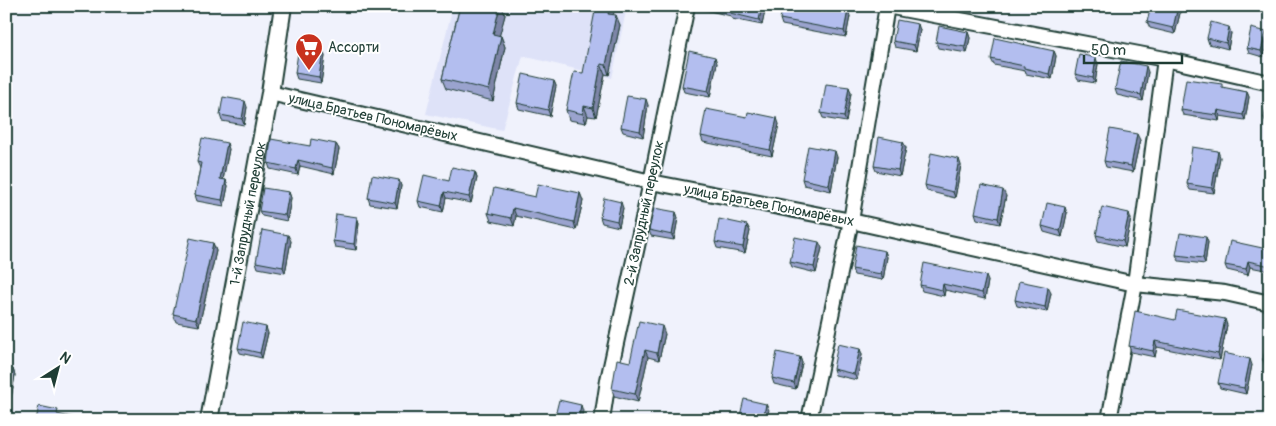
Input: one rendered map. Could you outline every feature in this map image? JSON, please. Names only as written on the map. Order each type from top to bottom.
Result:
[{"type":"street","name":"1-й Запрудный переулок","points":[[209,420],[270,93],[283,6]]},
{"type":"street","name":"2-й Запрудный переулок","points":[[602,420],[608,380],[687,6]]},
{"type":"street","points":[[809,420],[850,221],[887,6],[1165,59],[1270,83]]},
{"type":"street","points":[[1109,420],[1135,284],[1165,59]]},
{"type":"street","name":"улица Братьев Пономарёвых","points":[[270,93],[651,182],[850,221],[1135,284],[1225,293],[1270,303]]},
{"type":"shaded area","points":[[453,6],[627,6],[612,78],[523,56],[502,130],[426,114]]},
{"type":"building","points":[[460,6],[500,6],[493,34],[501,36],[489,90],[442,79]]},
{"type":"building","points":[[596,6],[610,6],[608,14],[616,15],[606,65],[601,64],[593,108],[584,106],[583,114],[566,110],[574,72],[583,73]]},
{"type":"building","points":[[712,6],[762,6],[759,20],[730,13],[730,11]]},
{"type":"building","points":[[783,6],[830,6],[848,10],[844,31],[780,19]]},
{"type":"building","points":[[1151,6],[1178,6],[1173,28],[1147,22]]},
{"type":"building","points":[[897,20],[918,24],[914,45],[893,41]]},
{"type":"building","points":[[1211,22],[1229,27],[1226,43],[1207,38]]},
{"type":"building","points":[[939,26],[968,32],[965,47],[936,42]]},
{"type":"building","points":[[1251,28],[1266,32],[1261,51],[1247,48]]},
{"type":"building","points":[[995,38],[1054,51],[1049,74],[991,59]]},
{"type":"building","points":[[299,46],[323,50],[319,77],[295,73]]},
{"type":"building","points":[[689,51],[715,57],[708,91],[682,86]]},
{"type":"building","points":[[1079,54],[1096,58],[1093,78],[1075,74]]},
{"type":"building","points":[[1121,61],[1146,66],[1141,95],[1115,89]]},
{"type":"building","points":[[523,74],[554,81],[548,110],[517,103]]},
{"type":"building","points":[[1186,79],[1222,84],[1222,87],[1247,92],[1243,115],[1218,110],[1217,115],[1181,110]]},
{"type":"building","points":[[826,84],[849,87],[844,117],[821,113]]},
{"type":"building","points":[[1270,89],[1270,119],[1264,118]]},
{"type":"building","points":[[627,96],[646,99],[640,131],[621,127]]},
{"type":"building","points":[[223,97],[245,101],[242,119],[220,115]]},
{"type":"building","points":[[706,109],[747,117],[748,112],[777,118],[770,150],[701,136]]},
{"type":"building","points":[[1110,129],[1137,134],[1131,166],[1104,161]]},
{"type":"building","points":[[879,137],[903,142],[898,170],[874,166]]},
{"type":"building","points":[[202,138],[227,143],[220,179],[226,180],[222,200],[195,195],[201,163],[197,162]]},
{"type":"building","points":[[271,139],[310,146],[311,139],[336,144],[332,168],[298,160],[296,169],[268,163]]},
{"type":"building","points":[[808,146],[835,151],[829,185],[802,179]]},
{"type":"building","points":[[1192,147],[1218,151],[1212,188],[1187,184]]},
{"type":"building","points":[[931,153],[959,159],[953,192],[925,185]]},
{"type":"building","points":[[452,167],[475,172],[469,197],[444,192],[441,206],[418,201],[424,175],[449,181]]},
{"type":"building","points":[[372,175],[399,180],[395,203],[368,198]]},
{"type":"building","points":[[538,184],[580,193],[574,222],[513,208],[511,218],[488,213],[494,188],[535,197]]},
{"type":"building","points":[[981,185],[1003,190],[998,218],[975,213]]},
{"type":"building","points":[[263,188],[289,192],[285,215],[259,211]]},
{"type":"building","points":[[604,198],[621,202],[617,221],[600,217]]},
{"type":"building","points":[[1047,203],[1065,207],[1060,231],[1042,226]]},
{"type":"building","points":[[1102,207],[1129,213],[1123,241],[1096,235]]},
{"type":"building","points":[[654,208],[676,212],[672,235],[649,230]]},
{"type":"building","points":[[336,214],[357,217],[354,244],[333,241]]},
{"type":"building","points":[[719,219],[747,225],[743,247],[715,242]]},
{"type":"building","points":[[262,230],[288,235],[283,267],[256,262]]},
{"type":"building","points":[[1180,233],[1206,237],[1203,258],[1176,255]]},
{"type":"building","points":[[795,237],[819,242],[814,267],[790,262]]},
{"type":"building","points":[[190,238],[213,243],[196,319],[173,314]]},
{"type":"building","points":[[1270,239],[1270,266],[1248,261],[1246,269],[1225,265],[1230,241],[1267,249]]},
{"type":"building","points":[[856,245],[885,251],[881,274],[852,269]]},
{"type":"building","points":[[924,263],[986,276],[982,293],[943,284],[942,290],[920,285]]},
{"type":"building","points":[[1019,281],[1048,287],[1045,307],[1015,300]]},
{"type":"building","points":[[1177,310],[1225,319],[1218,354],[1155,341],[1153,351],[1129,346],[1135,311],[1175,320]]},
{"type":"building","points":[[639,321],[662,326],[657,353],[645,350],[635,394],[612,389],[617,359],[630,362]]},
{"type":"building","points":[[243,322],[266,327],[260,353],[238,348]]},
{"type":"building","points":[[1270,329],[1270,361],[1263,360]]},
{"type":"building","points":[[838,344],[860,349],[854,374],[833,369]]},
{"type":"building","points":[[777,352],[800,357],[794,383],[772,378]]},
{"type":"building","points":[[1224,353],[1250,359],[1244,388],[1218,383]]},
{"type":"building","points":[[6,368],[13,369],[9,392],[6,391]]},
{"type":"building","points":[[744,399],[766,404],[763,420],[739,420]]},
{"type":"building","points":[[559,400],[581,405],[578,420],[554,420]]},
{"type":"building","points":[[39,406],[58,410],[57,414],[85,420],[36,420]]},
{"type":"building","points":[[822,412],[844,416],[843,420],[820,420]]},
{"type":"building","points":[[274,414],[297,419],[297,420],[273,420]]},
{"type":"place","name":"Ассорти","points":[[309,71]]}]
